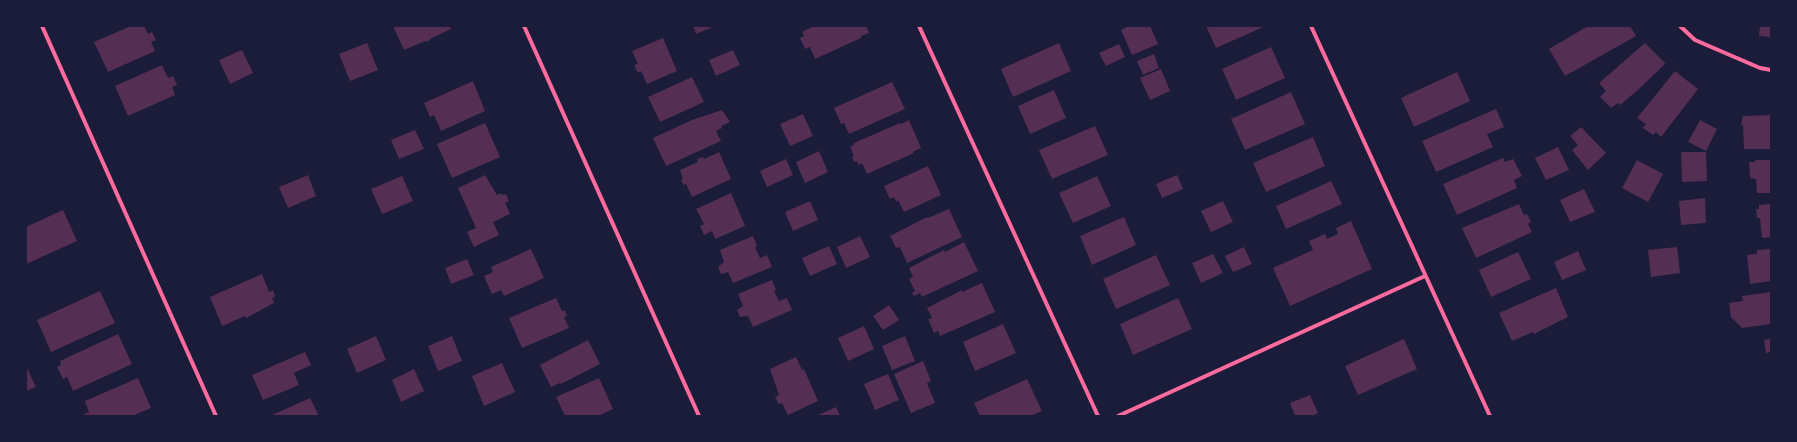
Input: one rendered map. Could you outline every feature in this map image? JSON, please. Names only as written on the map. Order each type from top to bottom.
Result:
[{"type":"street","points":[[42,26],[216,416]]},
{"type":"street","points":[[524,26],[698,416]]},
{"type":"street","points":[[919,26],[1098,416]]},
{"type":"street","points":[[1311,26],[1490,416]]},
{"type":"street","points":[[1680,26],[1695,40],[1760,68],[1771,70]]},
{"type":"street","points":[[1118,416],[1425,276]]},
{"type":"building","points":[[131,26],[144,26],[148,34],[152,32],[156,40],[151,42],[155,51],[108,72],[94,42]]},
{"type":"building","points":[[393,26],[450,26],[451,29],[426,42],[425,41],[404,50]]},
{"type":"building","points":[[693,26],[715,26],[696,34]]},
{"type":"building","points":[[814,26],[866,26],[869,33],[815,59],[810,47],[805,49],[800,38],[804,36],[802,32]]},
{"type":"building","points":[[1129,26],[1150,26],[1158,44],[1132,55],[1121,30]]},
{"type":"building","points":[[1206,26],[1260,26],[1261,28],[1216,48]]},
{"type":"building","points":[[1588,26],[1630,26],[1636,36],[1565,76],[1549,49]]},
{"type":"building","points":[[1760,26],[1771,26],[1771,37],[1759,36]]},
{"type":"building","points":[[663,38],[677,71],[647,84],[641,71],[638,73],[634,65],[638,64],[632,51]]},
{"type":"building","points":[[367,43],[378,70],[350,81],[339,54]]},
{"type":"building","points":[[1059,43],[1071,71],[1013,97],[1001,69]]},
{"type":"building","points":[[1645,43],[1665,63],[1664,65],[1620,105],[1618,103],[1611,108],[1600,97],[1606,91],[1599,83]]},
{"type":"building","points":[[1119,44],[1125,57],[1106,66],[1099,53]]},
{"type":"building","points":[[1271,47],[1285,78],[1236,100],[1222,69]]},
{"type":"building","points":[[242,50],[253,73],[230,84],[219,60]]},
{"type":"building","points":[[733,50],[740,65],[716,76],[709,60]]},
{"type":"building","points":[[1154,54],[1159,68],[1143,75],[1137,61]]},
{"type":"building","points":[[162,65],[168,78],[173,76],[177,85],[172,87],[175,95],[128,116],[115,86]]},
{"type":"building","points":[[1161,69],[1170,91],[1150,100],[1140,78]]},
{"type":"building","points":[[1675,71],[1698,89],[1661,137],[1656,132],[1653,135],[1643,128],[1646,124],[1637,118]]},
{"type":"building","points":[[1457,72],[1470,101],[1414,127],[1401,98]]},
{"type":"building","points":[[692,77],[704,102],[660,122],[648,97]]},
{"type":"building","points":[[473,81],[485,111],[441,131],[434,115],[430,117],[424,103]]},
{"type":"building","points":[[892,82],[905,109],[849,134],[844,123],[841,124],[834,108]]},
{"type":"building","points":[[1054,90],[1066,118],[1030,134],[1018,106]]},
{"type":"building","points":[[1291,92],[1305,124],[1245,150],[1231,119]]},
{"type":"building","points":[[1496,109],[1504,127],[1487,134],[1493,147],[1436,172],[1422,141]]},
{"type":"building","points":[[722,110],[730,122],[721,126],[722,128],[716,131],[721,141],[666,166],[653,138],[692,120]]},
{"type":"building","points":[[803,114],[813,136],[790,146],[780,124]]},
{"type":"building","points":[[1771,115],[1771,149],[1744,149],[1743,125],[1741,125],[1743,116]]},
{"type":"building","points":[[909,120],[921,148],[913,152],[914,153],[867,174],[862,163],[859,165],[857,161],[854,162],[852,157],[854,156],[850,147],[854,145],[854,143]]},
{"type":"building","points":[[1700,120],[1717,129],[1706,151],[1688,142]]},
{"type":"building","points":[[485,123],[500,157],[452,178],[437,144]]},
{"type":"building","points":[[1095,126],[1108,155],[1052,179],[1039,150]]},
{"type":"building","points":[[1581,127],[1606,153],[1588,170],[1572,150],[1578,145],[1570,136]]},
{"type":"building","points":[[415,130],[424,149],[399,159],[391,140]]},
{"type":"building","points":[[1313,137],[1325,166],[1266,192],[1253,163]]},
{"type":"building","points":[[1558,147],[1569,170],[1546,180],[1535,158]]},
{"type":"building","points":[[819,151],[828,172],[805,183],[796,162]]},
{"type":"building","points":[[719,152],[731,179],[692,197],[686,184],[683,185],[680,170],[698,162],[697,159],[703,157],[704,159]]},
{"type":"building","points":[[1681,152],[1706,152],[1707,181],[1682,182]]},
{"type":"building","points":[[1503,158],[1505,162],[1513,159],[1522,176],[1514,180],[1517,188],[1457,215],[1443,184]]},
{"type":"building","points":[[786,159],[793,175],[767,187],[760,171]]},
{"type":"building","points":[[1637,160],[1663,174],[1648,202],[1622,188]]},
{"type":"building","points":[[1755,160],[1771,160],[1771,193],[1757,193],[1756,179],[1750,178],[1749,162],[1755,162]]},
{"type":"building","points":[[928,166],[941,195],[904,212],[898,200],[896,202],[894,197],[890,199],[884,186]]},
{"type":"building","points":[[308,175],[316,196],[288,208],[279,187]]},
{"type":"building","points":[[485,175],[497,195],[501,193],[502,195],[506,194],[509,201],[505,203],[510,214],[493,222],[499,235],[474,247],[467,232],[476,228],[458,188]]},
{"type":"building","points":[[1177,175],[1183,189],[1162,198],[1156,184]]},
{"type":"building","points":[[402,176],[413,201],[382,214],[371,189]]},
{"type":"building","points":[[1097,176],[1111,206],[1073,223],[1059,193]]},
{"type":"building","points":[[1331,181],[1342,204],[1286,229],[1276,206]]},
{"type":"building","points":[[1584,189],[1595,212],[1570,222],[1560,200]]},
{"type":"building","points":[[731,193],[745,226],[715,239],[712,231],[704,235],[700,226],[704,224],[696,209]]},
{"type":"building","points":[[1705,198],[1706,223],[1681,225],[1679,201]]},
{"type":"building","points":[[810,201],[818,220],[793,231],[785,212]]},
{"type":"building","points":[[1223,201],[1233,222],[1211,232],[1201,211]]},
{"type":"building","points":[[1519,204],[1524,215],[1527,214],[1531,222],[1528,224],[1532,232],[1476,258],[1462,228]]},
{"type":"building","points":[[1771,204],[1771,237],[1762,238],[1760,218],[1757,218],[1756,209],[1759,209],[1759,205]]},
{"type":"building","points":[[949,209],[962,237],[907,263],[900,247],[896,248],[890,236],[927,217],[928,218]]},
{"type":"building","points":[[63,210],[77,241],[26,264],[26,227]]},
{"type":"building","points":[[1124,217],[1136,245],[1092,265],[1080,236]]},
{"type":"building","points":[[1351,221],[1372,269],[1290,306],[1273,268],[1313,250],[1309,241],[1325,234],[1327,239],[1338,234],[1336,228]]},
{"type":"building","points":[[753,236],[757,246],[755,247],[760,258],[767,255],[772,267],[733,283],[728,272],[721,274],[718,267],[724,262],[720,250]]},
{"type":"building","points":[[860,236],[870,257],[846,268],[837,247]]},
{"type":"building","points":[[964,242],[978,271],[922,297],[920,293],[914,296],[912,293],[915,291],[909,279],[913,277],[909,268],[944,250],[945,252]]},
{"type":"building","points":[[829,246],[837,264],[810,276],[802,258]]},
{"type":"building","points":[[1244,247],[1252,264],[1233,272],[1225,256]]},
{"type":"building","points":[[1677,247],[1680,273],[1651,277],[1648,250]]},
{"type":"building","points":[[531,249],[544,278],[504,296],[501,290],[492,294],[484,276],[493,272],[491,267]]},
{"type":"building","points":[[1771,249],[1771,281],[1750,284],[1747,255],[1757,254],[1757,250]]},
{"type":"building","points":[[1578,251],[1586,270],[1562,280],[1554,262]]},
{"type":"building","points":[[1518,252],[1531,279],[1491,297],[1479,270]]},
{"type":"building","points":[[1213,254],[1223,273],[1201,283],[1192,263]]},
{"type":"building","points":[[1156,255],[1170,285],[1116,309],[1103,279]]},
{"type":"building","points":[[467,259],[474,275],[451,284],[445,268]]},
{"type":"building","points":[[262,274],[269,292],[273,290],[275,297],[272,298],[274,303],[246,318],[245,316],[222,326],[210,297]]},
{"type":"building","points":[[772,280],[776,290],[774,291],[779,301],[787,298],[792,310],[753,327],[748,316],[740,317],[737,310],[743,306],[738,294]]},
{"type":"building","points":[[982,283],[995,312],[940,336],[938,331],[934,333],[928,319],[932,318],[927,308],[962,290],[962,292]]},
{"type":"building","points":[[1556,288],[1568,317],[1534,334],[1533,332],[1512,341],[1499,313]]},
{"type":"building","points":[[100,291],[115,323],[51,352],[37,320]]},
{"type":"building","points":[[1771,292],[1771,324],[1742,328],[1731,317],[1729,303],[1743,301],[1742,296]]},
{"type":"building","points":[[556,298],[562,311],[565,310],[567,316],[564,317],[569,328],[522,348],[509,318]]},
{"type":"building","points":[[1178,298],[1192,329],[1133,355],[1120,324]]},
{"type":"building","points":[[889,305],[899,320],[883,330],[873,316]]},
{"type":"building","points":[[1003,324],[1016,353],[975,371],[963,342]]},
{"type":"building","points":[[864,326],[874,349],[848,361],[838,338]]},
{"type":"building","points":[[118,334],[132,364],[73,391],[67,377],[63,379],[57,367],[61,365],[60,361]]},
{"type":"building","points":[[376,336],[386,360],[357,373],[347,349]]},
{"type":"building","points":[[452,336],[462,361],[438,371],[428,346]]},
{"type":"building","points":[[905,336],[915,361],[892,370],[882,346]]},
{"type":"building","points":[[1404,339],[1417,369],[1358,395],[1345,366]]},
{"type":"building","points":[[1771,339],[1771,352],[1766,353],[1764,340]]},
{"type":"building","points":[[588,340],[600,364],[561,384],[560,383],[551,387],[540,365]]},
{"type":"building","points":[[305,352],[311,365],[294,373],[299,385],[263,400],[252,375]]},
{"type":"building","points":[[796,357],[802,370],[804,369],[818,401],[788,415],[782,403],[779,404],[775,397],[779,395],[770,369]]},
{"type":"building","points":[[923,361],[931,381],[927,383],[935,403],[911,413],[894,374]]},
{"type":"building","points":[[502,363],[515,392],[484,406],[472,376]]},
{"type":"building","points":[[26,366],[36,387],[26,391]]},
{"type":"building","points":[[414,369],[424,391],[401,402],[392,380]]},
{"type":"building","points":[[888,374],[899,400],[875,410],[864,384]]},
{"type":"building","points":[[138,378],[151,408],[132,416],[85,416],[84,414],[89,412],[85,401]]},
{"type":"building","points":[[599,378],[613,409],[598,416],[565,416],[556,397]]},
{"type":"building","points":[[1027,379],[1042,411],[1030,416],[980,416],[974,403]]},
{"type":"building","points":[[1310,395],[1318,413],[1312,416],[1295,416],[1290,403]]},
{"type":"building","points":[[310,398],[319,416],[270,416]]},
{"type":"building","points":[[836,407],[840,416],[816,416]]}]
